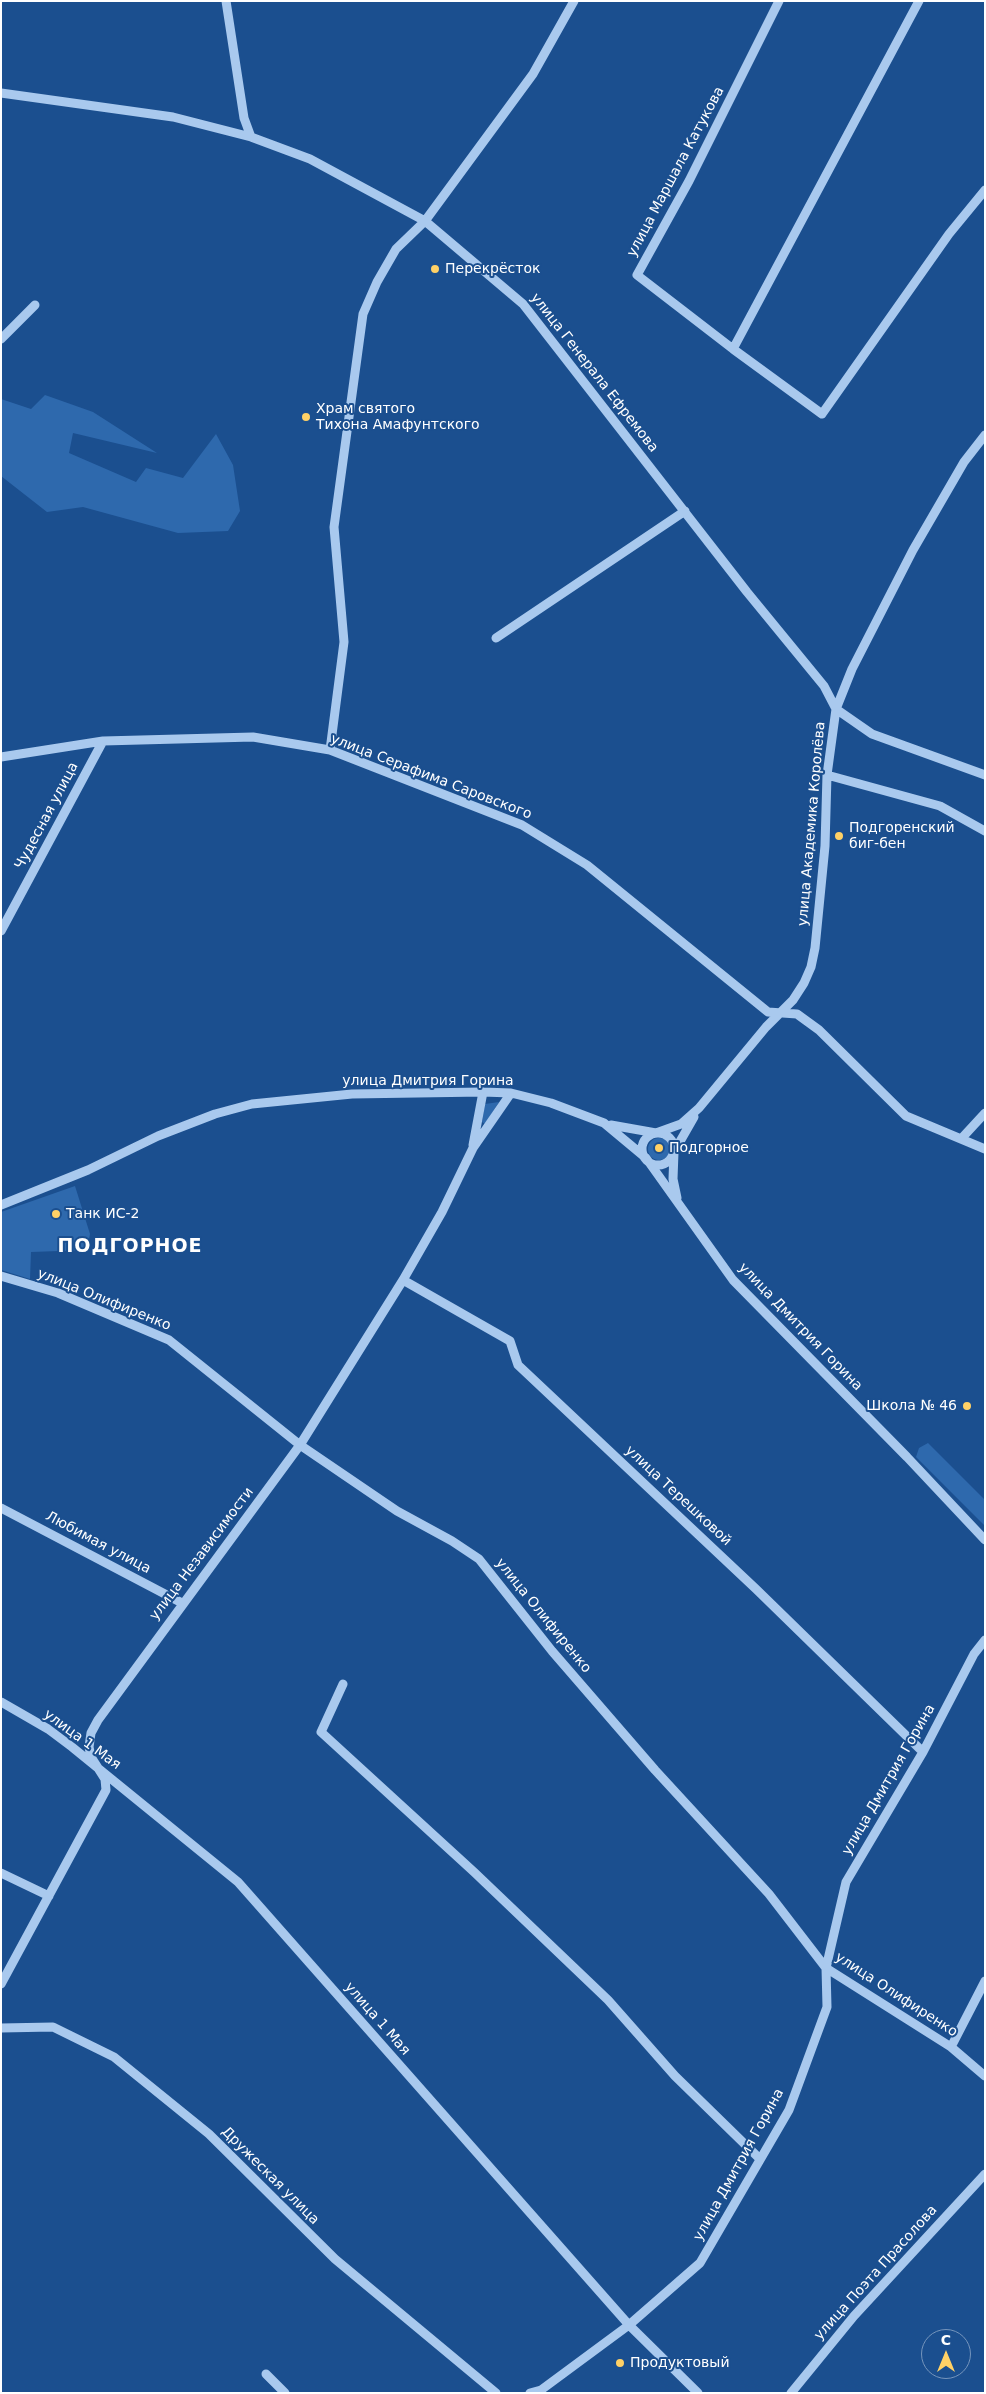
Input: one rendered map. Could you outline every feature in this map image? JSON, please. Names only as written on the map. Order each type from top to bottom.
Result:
[{"type":"street","points":[[226,1],[244,118],[251,137]]},
{"type":"street","points":[[330,750],[344,642],[334,527],[363,314],[377,282],[396,249],[424,221],[533,74],[574,1]]},
{"type":"street","name":"улица Маршала Катукова","points":[[779,1],[638,275],[733,349],[822,414],[949,234],[985,190]]},
{"type":"street","points":[[733,349],[919,1]]},
{"type":"street","name":"улица Генерала Ефремова","points":[[1,93],[173,117],[251,137],[310,159],[424,221],[523,304],[747,592],[824,686],[836,709],[872,734],[985,775]]},
{"type":"street","points":[[1,339],[35,305]]},
{"type":"street","name":"улица Академика Королёва","points":[[604,1123],[637,1131],[656,1133],[681,1124],[699,1108],[793,1000],[804,983],[811,967],[815,948],[825,846],[828,775],[836,709],[852,669],[913,550],[964,462],[985,436]]},
{"type":"street","points":[[496,638],[685,511]]},
{"type":"street","name":"улица Серафима Саровского","points":[[1,758],[103,740],[253,737],[330,750],[522,825],[587,865],[768,1012],[797,1014],[819,1030],[906,1116],[985,1149]]},
{"type":"street","name":"Чудесная улица","points":[[1,931],[103,740]]},
{"type":"street","points":[[828,775],[940,806],[985,831]]},
{"type":"street","points":[[473,1148],[483,1092]]},
{"type":"street","name":"улица Дмитрия Горина","points":[[1,1205],[88,1170],[158,1136],[215,1114],[252,1104],[352,1094],[483,1092],[511,1093],[551,1103],[604,1123],[646,1158],[733,1280],[907,1457],[985,1540]]},
{"type":"street","points":[[473,1148],[511,1093]]},
{"type":"street","points":[[680,1206],[673,1179],[674,1152],[673,1142],[670,1138],[656,1133],[651,1135],[644,1143],[643,1153],[646,1158],[654,1164],[664,1163],[674,1152],[699,1108]]},
{"type":"street","points":[[961,1139],[985,1114]]},
{"type":"street","name":"улица Независимости","points":[[1,1984],[106,1790],[105,1779],[91,1757],[89,1747],[91,1733],[108,1705],[182,1603],[300,1445],[403,1280],[442,1212],[473,1148]]},
{"type":"street","name":"улица Олифиренко","points":[[1,1276],[58,1293],[169,1340],[300,1445],[397,1511],[452,1541],[479,1559],[552,1651],[656,1770],[769,1894],[826,1968],[951,2047],[985,2076]]},
{"type":"street","name":"улица Терешковой","points":[[403,1280],[510,1341],[518,1365],[756,1589],[923,1752]]},
{"type":"street","name":"Любимая улица","points":[[1,1508],[182,1603]]},
{"type":"street","name":"улица Дмитрия Горина","points":[[530,2393],[541,2390],[629,2325],[700,2263],[789,2110],[828,2007],[826,1968],[846,1882],[923,1752],[974,1654],[985,1640]]},
{"type":"street","points":[[343,1684],[321,1732],[474,1872],[608,2000],[675,2076],[760,2159]]},
{"type":"street","name":"улица 1 Мая","points":[[1,1702],[48,1729],[98,1767],[238,1882],[629,2325],[698,2393]]},
{"type":"street","points":[[1,1873],[48,1896]]},
{"type":"street","points":[[951,2047],[985,1980]]},
{"type":"street","name":"Дружеская улица","points":[[1,2028],[53,2027],[114,2057],[209,2134],[335,2259],[496,2393]]},
{"type":"street","name":"улица Поэта Прасолова","points":[[791,2393],[854,2316],[985,2174]]},
{"type":"street","points":[[266,2374],[285,2393]]},
{"type":"shaded area","points":[[45,395],[93,412],[157,453],[73,433],[69,453],[136,482],[146,468],[183,478],[216,434],[233,465],[240,511],[228,531],[178,533],[83,507],[47,512],[1,476],[1,399],[31,409]]},
{"type":"shaded area","points":[[499,1102],[485,1124],[482,1122],[485,1104]]},
{"type":"shaded area","points":[[659,1138],[667,1141],[670,1149],[667,1157],[659,1160],[651,1157],[648,1149],[651,1141]]},
{"type":"shaded area","points":[[75,1186],[90,1234],[87,1250],[31,1252],[30,1279],[1,1270],[1,1212]]},
{"type":"shaded area","points":[[928,1443],[985,1500],[985,1526],[916,1457],[919,1448]]},
{"type":"place","name":"Перекрёсток","points":[[435,269]]},
{"type":"place","name":"Храм святого Тихона Амафунтского","points":[[306,417]]},
{"type":"place","name":"Подгоренский биг-бен","points":[[839,836]]},
{"type":"place","name":"Подгорное","points":[[659,1148]]},
{"type":"place","name":"Танк ИС-2","points":[[56,1214]]},
{"type":"place","name":"Школа № 46","points":[[967,1406]]},
{"type":"place","name":"Продуктовый","points":[[620,2363]]},
{"type":"district","name":"ПОДГОРНОЕ","points":[[130,1247]]}]
